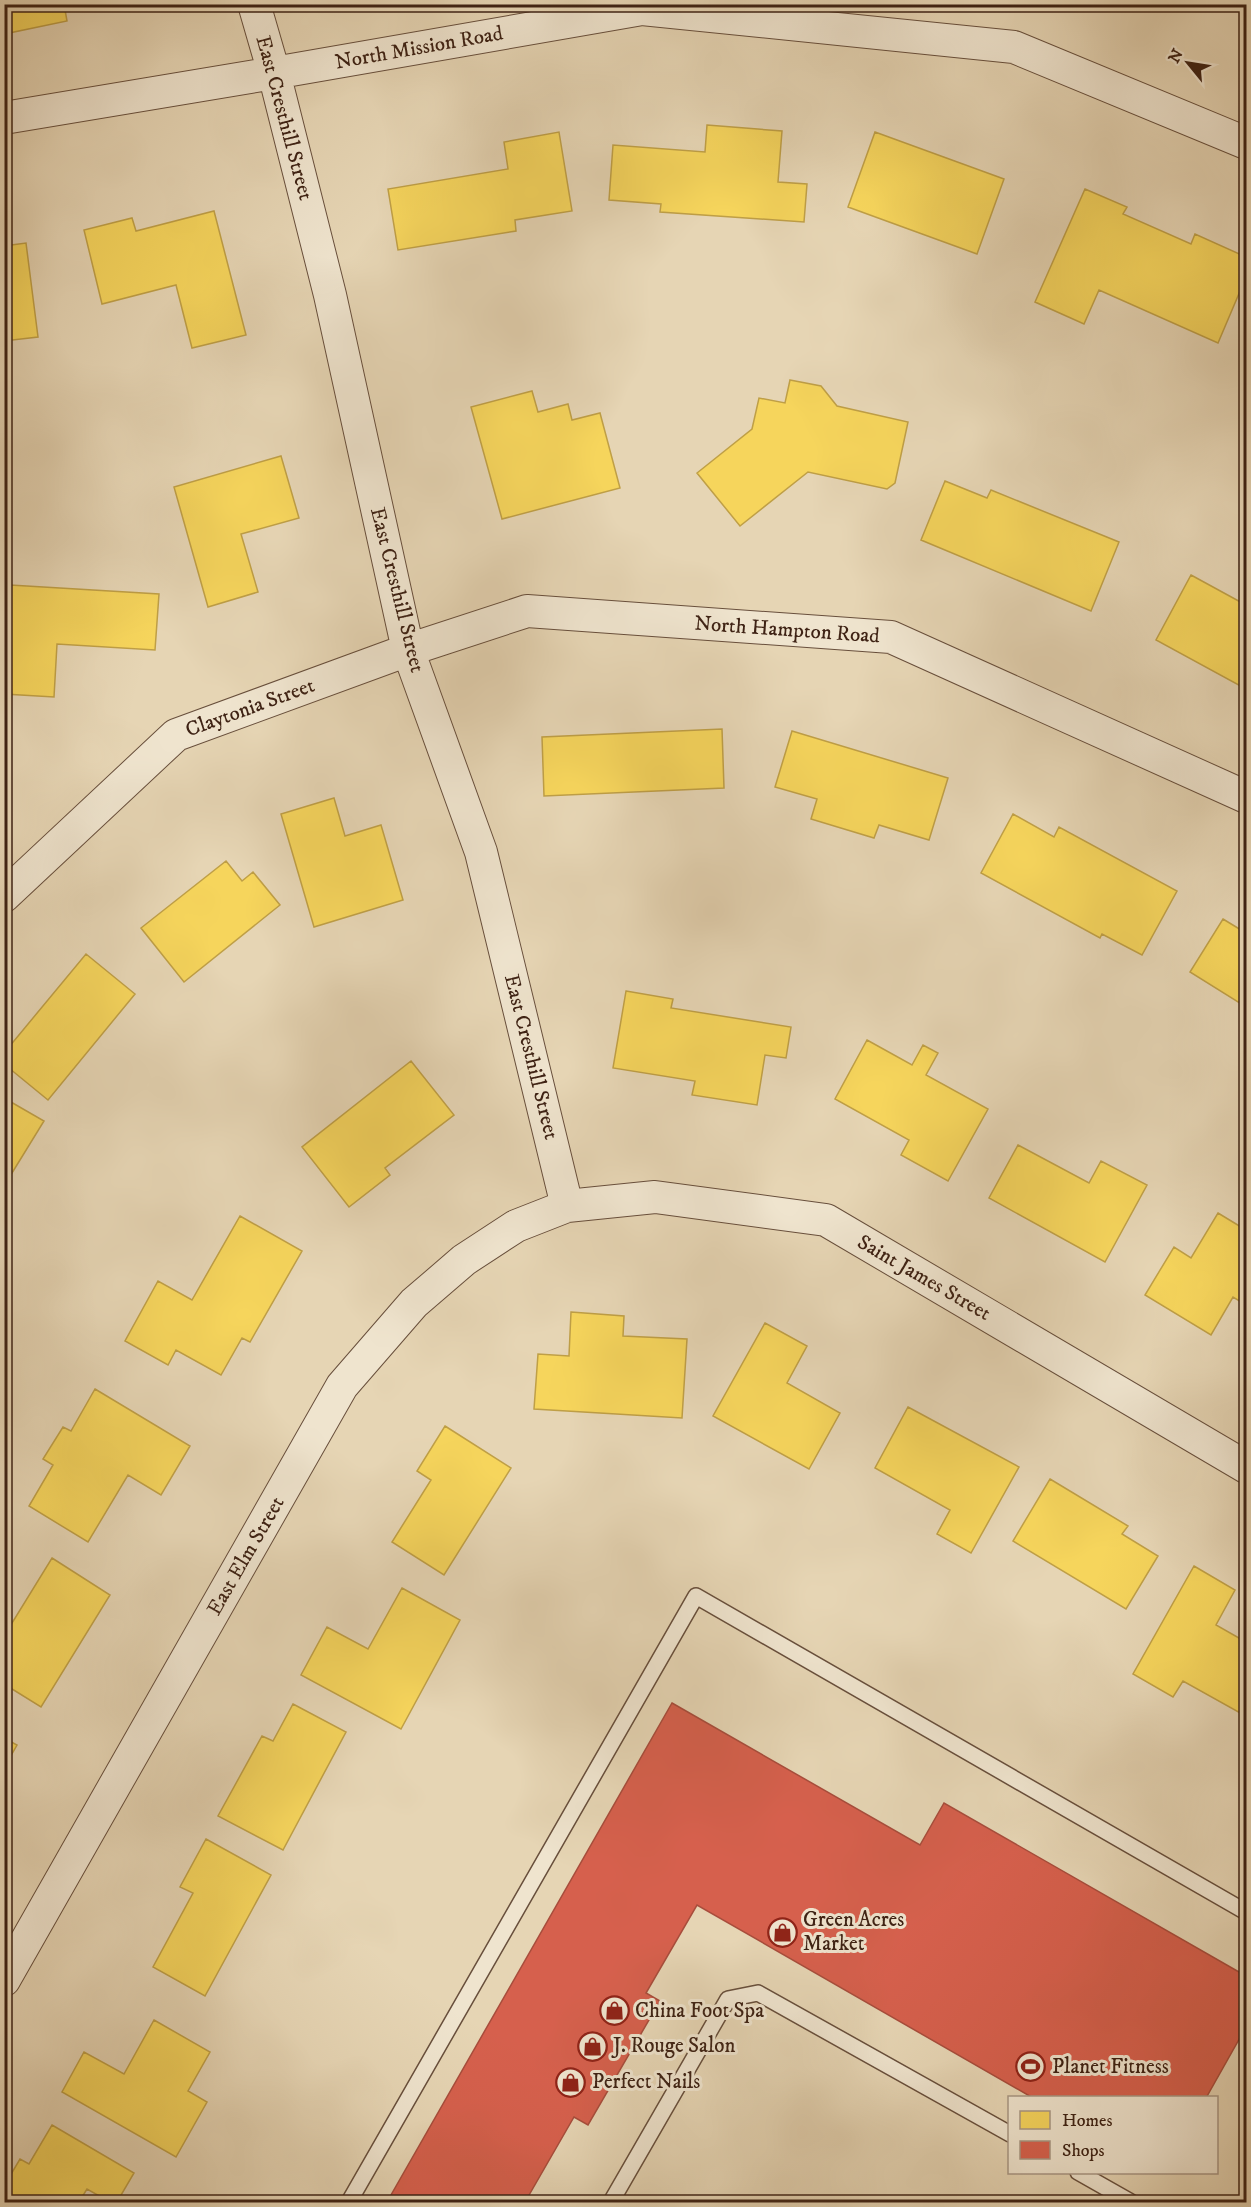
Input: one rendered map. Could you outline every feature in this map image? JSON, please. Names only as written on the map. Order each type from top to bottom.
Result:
[{"type":"street","name":"East Cresthill Street","points":[[254,4],[274,73],[330,295],[408,650],[481,852],[567,1206]]},
{"type":"street","name":"North Mission Road","points":[[4,118],[642,9],[1014,47],[1246,142]]},
{"type":"street","name":"North Hampton Road","points":[[408,650],[527,611],[891,637],[1246,797]]},
{"type":"street","name":"Claytonia Street","points":[[5,896],[176,735],[408,650]]},
{"type":"street","name":"Saint James Street","points":[[567,1206],[655,1197],[826,1221],[1246,1467]]},
{"type":"street","name":"East Elm Street","points":[[4,1980],[342,1386],[414,1303],[464,1260],[516,1226],[567,1206]]},
{"type":"lane","points":[[349,2202],[696,1596],[1246,1912]]},
{"type":"lane","points":[[611,2202],[728,1999],[758,1993],[1008,2133]]},
{"type":"lane","points":[[1082,2174],[1131,2202]]},
{"type":"building: Homes","points":[[4,4],[64,4],[67,21],[9,33]]},
{"type":"building: Homes","points":[[707,125],[782,131],[778,182],[807,184],[804,222],[660,212],[661,204],[609,200],[613,145],[705,152]]},
{"type":"building: Homes","points":[[559,132],[572,211],[515,220],[516,231],[398,250],[388,189],[508,169],[504,142]]},
{"type":"building: Homes","points":[[875,132],[1004,179],[977,254],[848,207]]},
{"type":"building: Homes","points":[[1085,189],[1127,207],[1123,214],[1191,244],[1195,234],[1246,257],[1246,277],[1218,343],[1099,290],[1084,324],[1035,302]]},
{"type":"building: Homes","points":[[214,211],[246,335],[192,348],[176,285],[102,304],[84,230],[132,218],[136,231]]},
{"type":"building: Homes","points":[[26,243],[38,337],[4,341],[4,246]]},
{"type":"building: Homes","points":[[790,380],[821,386],[837,406],[908,422],[895,483],[887,489],[808,472],[740,526],[697,473],[752,429],[759,398],[785,403]]},
{"type":"building: Homes","points":[[532,391],[538,412],[568,404],[572,420],[600,413],[620,488],[502,519],[471,407]]},
{"type":"building: Homes","points":[[281,456],[299,518],[241,534],[258,592],[208,607],[174,487]]},
{"type":"building: Homes","points":[[945,481],[987,498],[991,490],[1119,542],[1091,611],[921,540]]},
{"type":"building: Homes","points":[[1191,575],[1246,605],[1246,689],[1156,640]]},
{"type":"building: Homes","points":[[10,585],[159,594],[155,650],[57,644],[54,697],[4,694]]},
{"type":"building: Homes","points":[[722,729],[724,788],[544,796],[542,737]]},
{"type":"building: Homes","points":[[792,731],[948,778],[929,840],[879,825],[874,838],[811,819],[817,799],[775,787]]},
{"type":"building: Homes","points":[[334,798],[345,836],[381,825],[403,900],[314,927],[281,814]]},
{"type":"building: Homes","points":[[1013,814],[1054,837],[1059,827],[1177,891],[1142,955],[1102,934],[1100,938],[981,873]]},
{"type":"building: Homes","points":[[226,861],[242,881],[253,872],[280,905],[184,982],[141,928]]},
{"type":"building: Homes","points":[[1223,919],[1246,933],[1246,1007],[1190,972]]},
{"type":"building: Homes","points":[[86,954],[135,994],[48,1100],[4,1064],[4,1053]]},
{"type":"building: Homes","points":[[626,991],[673,999],[671,1008],[791,1027],[786,1058],[765,1055],[757,1105],[692,1095],[695,1081],[613,1068]]},
{"type":"building: Homes","points":[[867,1040],[912,1065],[923,1045],[938,1053],[926,1075],[988,1109],[948,1181],[901,1155],[909,1140],[835,1099]]},
{"type":"building: Homes","points":[[411,1061],[454,1115],[385,1168],[390,1175],[349,1207],[302,1147]]},
{"type":"building: Homes","points":[[4,1098],[44,1121],[4,1186]]},
{"type":"building: Homes","points":[[1018,1145],[1089,1183],[1101,1161],[1147,1185],[1105,1262],[989,1198]]},
{"type":"building: Homes","points":[[1218,1213],[1246,1230],[1246,1305],[1233,1297],[1211,1335],[1145,1295],[1174,1247],[1191,1258]]},
{"type":"building: Homes","points":[[240,1216],[302,1251],[250,1342],[242,1338],[221,1375],[176,1350],[168,1365],[125,1341],[158,1281],[192,1300]]},
{"type":"building: Homes","points":[[571,1312],[624,1316],[623,1336],[687,1339],[682,1418],[534,1409],[538,1354],[569,1356]]},
{"type":"building: Homes","points":[[765,1323],[807,1346],[787,1383],[840,1413],[809,1469],[713,1416]]},
{"type":"building: Homes","points":[[95,1389],[190,1446],[161,1495],[128,1475],[88,1542],[29,1506],[53,1465],[43,1459],[63,1427],[71,1431]]},
{"type":"building: Homes","points":[[908,1407],[1019,1467],[971,1553],[937,1534],[950,1510],[875,1468]]},
{"type":"building: Homes","points":[[445,1426],[511,1468],[444,1575],[392,1542],[431,1480],[417,1471]]},
{"type":"building: Homes","points":[[1050,1479],[1128,1526],[1122,1534],[1158,1556],[1126,1609],[1013,1541]]},
{"type":"building: Homes","points":[[52,1558],[110,1595],[41,1707],[4,1684],[4,1636]]},
{"type":"building: Homes","points":[[1194,1566],[1235,1590],[1216,1625],[1246,1642],[1246,1707],[1242,1714],[1183,1681],[1173,1697],[1133,1674]]},
{"type":"building: Homes","points":[[402,1588],[460,1620],[401,1729],[301,1675],[327,1627],[368,1649]]},
{"type":"building: Homes","points":[[293,1704],[346,1732],[283,1850],[218,1816],[262,1736],[273,1741]]},
{"type":"building: Homes","points":[[4,1738],[17,1745],[4,1768]]},
{"type":"building: Homes","points":[[206,1839],[271,1875],[205,1996],[153,1967],[193,1893],[180,1887]]},
{"type":"building: Homes","points":[[154,2020],[210,2052],[188,2091],[207,2102],[176,2157],[62,2092],[84,2052],[124,2074]]},
{"type":"building: Homes","points":[[52,2125],[134,2173],[117,2202],[110,2202],[87,2189],[79,2202],[4,2202],[4,2186],[20,2159],[29,2164]]},
{"type":"building: Shops","points":[[672,1703],[920,1845],[944,1803],[1246,1976],[1246,2027],[1207,2096],[1030,2096],[697,1905],[646,1993],[660,2001],[588,2125],[574,2117],[525,2202],[387,2202]]},
{"type":"place","name":"Green Acres Market","points":[[782,1932]]},
{"type":"place","name":"China Foot Spa","points":[[614,2011]]},
{"type":"place","name":"J. Rouge Salon","points":[[592,2046]]},
{"type":"place","name":"Planet Fitness","points":[[1031,2067]]},
{"type":"place","name":"Perfect Nails","points":[[571,2082]]}]
